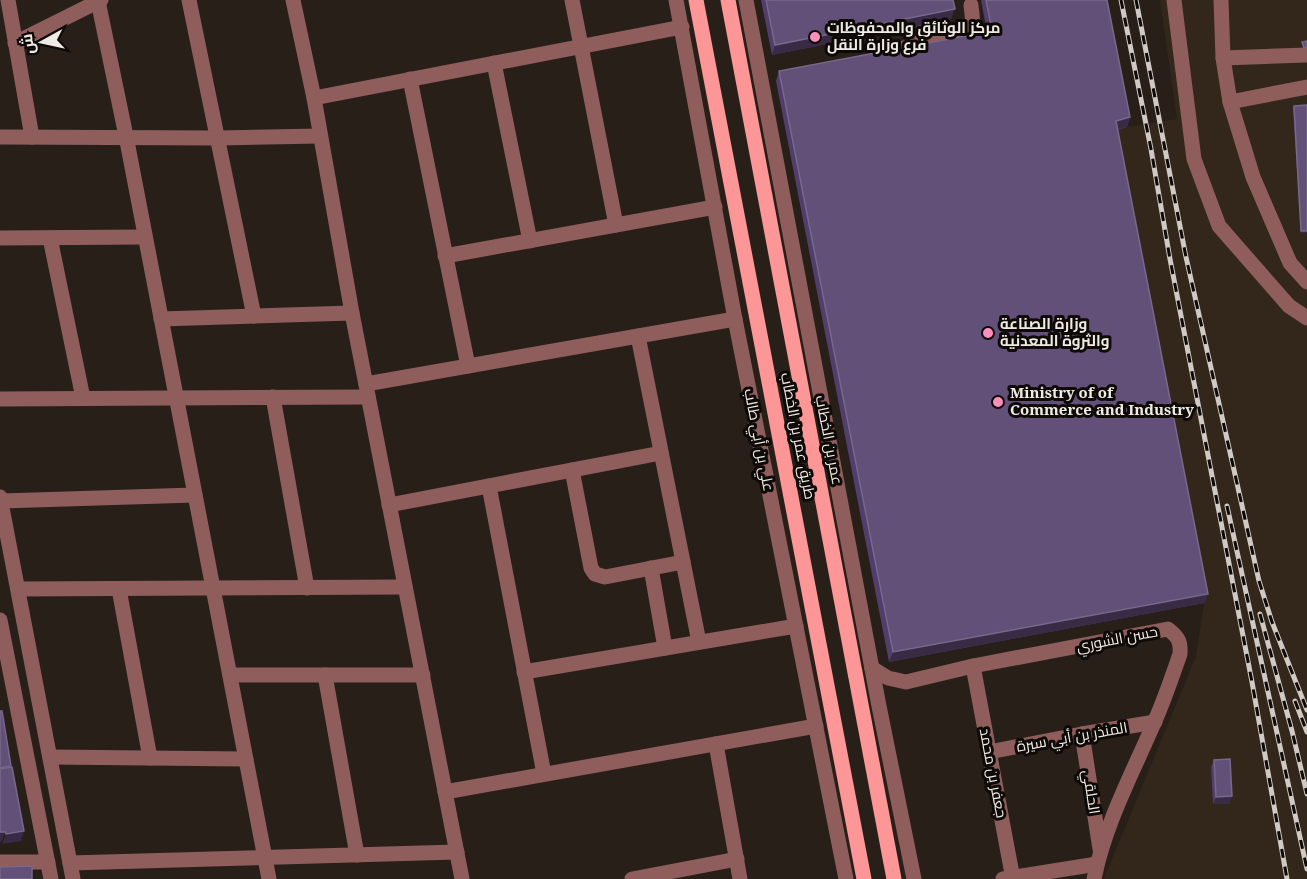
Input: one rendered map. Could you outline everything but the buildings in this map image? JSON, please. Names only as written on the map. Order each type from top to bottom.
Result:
[{"type":"main road","name":"طريق عمر بن الخطاب","points":[[696,0],[862,876]]},
{"type":"main road","name":"طريق عمر بن الخطاب","points":[[728,0],[894,879]]},
{"type":"street","points":[[8,0],[32,137]]},
{"type":"street","points":[[189,0],[254,316]]},
{"type":"street","points":[[293,0],[314,98],[352,313],[462,879]]},
{"type":"street","points":[[572,0],[615,225]]},
{"type":"street","points":[[663,0],[668,4],[677,4]]},
{"type":"street","name":"عمر بن الخطاب","points":[[746,0],[766,77],[773,143],[795,264],[914,879]]},
{"type":"street","points":[[916,0],[923,43]]},
{"type":"street","points":[[1174,0],[1194,159],[1219,226],[1289,306],[1307,318]]},
{"type":"street","points":[[1221,0],[1223,58],[1230,102],[1253,177],[1290,263],[1307,282]]},
{"type":"street","points":[[15,43],[100,1],[269,879]]},
{"type":"street","name":"علي بن أبي طالب","points":[[677,4],[735,319],[846,879]]},
{"type":"street","points":[[865,56],[964,36],[970,32],[974,24],[971,5]]},
{"type":"street","points":[[314,98],[682,27]]},
{"type":"street","points":[[1223,58],[1307,55]]},
{"type":"street","points":[[494,63],[530,241]]},
{"type":"street","points":[[410,80],[468,366]]},
{"type":"street","points":[[1230,102],[1307,87]]},
{"type":"street","points":[[694,90],[718,117]]},
{"type":"street","points":[[0,137],[320,136]]},
{"type":"street","points":[[760,168],[773,143]]},
{"type":"street","points":[[445,256],[715,207]]},
{"type":"street","points":[[0,238],[146,237]]},
{"type":"street","points":[[50,238],[83,399]]},
{"type":"street","points":[[795,264],[810,255]]},
{"type":"street","points":[[1290,263],[1307,262]]},
{"type":"street","points":[[161,319],[352,313]]},
{"type":"street","points":[[0,399],[273,397],[367,390],[468,366],[735,319]]},
{"type":"street","points":[[638,336],[699,642]]},
{"type":"street","points":[[273,397],[307,588]]},
{"type":"street","points":[[825,416],[840,411]]},
{"type":"street","points":[[832,455],[848,451]]},
{"type":"street","points":[[389,505],[661,453]]},
{"type":"street","points":[[572,470],[593,572],[605,577],[683,562]]},
{"type":"street","points":[[489,486],[544,774]]},
{"type":"street","points":[[73,879],[0,499],[195,495]]},
{"type":"street","points":[[651,568],[665,648]]},
{"type":"street","points":[[18,589],[405,587]]},
{"type":"street","points":[[119,589],[150,758]]},
{"type":"street","points":[[862,612],[878,604]]},
{"type":"street","points":[[0,620],[51,879]]},
{"type":"street","points":[[524,672],[796,626]]},
{"type":"street","name":"حسن الشوري","points":[[879,706],[891,692],[906,682],[973,666],[1168,629],[1181,644],[1180,654],[1155,722],[1121,797],[1097,864]]},
{"type":"street","name":"جعفر بن محمد","points":[[973,666],[1010,878]]},
{"type":"street","points":[[872,668],[888,678],[906,682]]},
{"type":"street","points":[[230,675],[423,675]]},
{"type":"street","points":[[325,675],[357,855]]},
{"type":"street","name":"المنذر بن أبي سيرة","points":[[989,752],[1155,722]]},
{"type":"street","points":[[445,792],[816,726]]},
{"type":"street","name":"الحلقي","points":[[1082,734],[1097,864]]},
{"type":"street","points":[[716,744],[740,879]]},
{"type":"street","points":[[50,758],[246,759]]},
{"type":"street","points":[[70,863],[457,852]]},
{"type":"street","points":[[902,879],[910,856]]},
{"type":"street","points":[[632,879],[652,877],[736,859]]},
{"type":"street","points":[[0,862],[48,862]]},
{"type":"street","points":[[1010,878],[1097,864]]},
{"type":"shaded area","points":[[1160,0],[1307,0],[1307,879],[1104,879],[1196,656],[1204,603],[1113,131],[1177,119]]},
{"type":"railway","points":[[1121,0],[1252,682],[1287,879]]},
{"type":"railway","points":[[1136,0],[1186,257],[1259,581],[1272,622],[1307,710]]},
{"type":"railway","points":[[1227,506],[1307,869]]},
{"type":"railway","points":[[1260,614],[1307,794]]},
{"type":"railway","points":[[1295,701],[1307,732]]},
{"type":"place","name":"مركز الوثائق والمحفوظات فرع وزارة النقل","points":[[815,37]]},
{"type":"place","name":"وزارة الصناعة والثروة المعدنية","points":[[988,333]]},
{"type":"place","name":"Ministry of of Commerce and Industry","points":[[998,402]]}]
